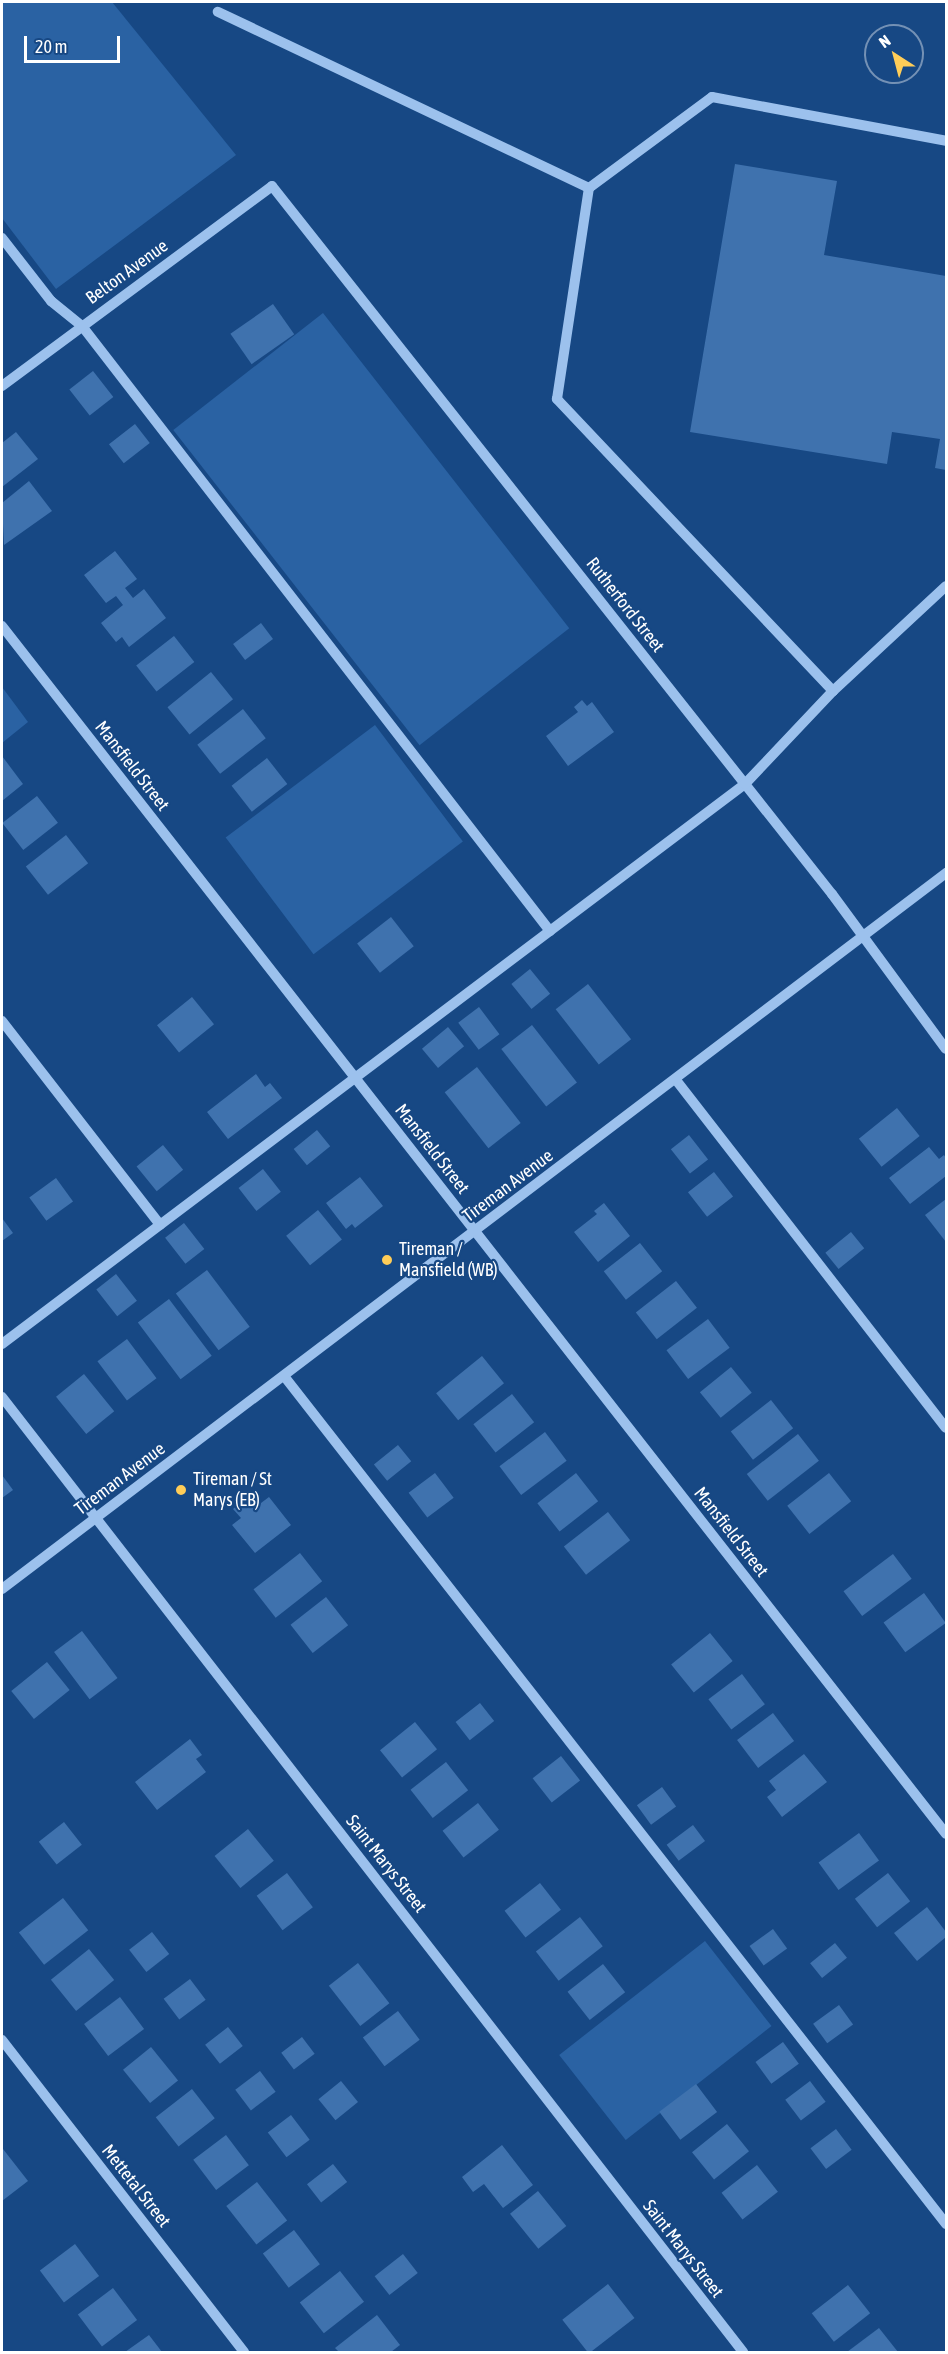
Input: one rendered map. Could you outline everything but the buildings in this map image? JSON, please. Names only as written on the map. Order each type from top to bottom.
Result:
[{"type":"street","points":[[218,12],[590,188]]},
{"type":"street","points":[[833,691],[557,399],[590,188],[712,97],[946,141]]},
{"type":"street","name":"Belton Avenue","points":[[2,386],[272,186]]},
{"type":"street","name":"Rutherford Street","points":[[272,186],[745,784],[946,1049]]},
{"type":"street","points":[[2,238],[51,301],[82,326],[550,930]]},
{"type":"street","points":[[2,1344],[745,784],[833,691],[946,586]]},
{"type":"street","name":"Mansfield Street","points":[[2,626],[946,1834]]},
{"type":"street","name":"Tireman Avenue","points":[[2,1589],[946,873]]},
{"type":"street","points":[[2,1021],[160,1225]]},
{"type":"street","points":[[676,1080],[946,1428]]},
{"type":"street","points":[[284,1376],[946,2224]]},
{"type":"street","name":"Saint Marys Street","points":[[2,1397],[743,2352]]},
{"type":"street","name":"Mettetal Street","points":[[2,2040],[244,2352]]},
{"type":"shaded area","points":[[2,2],[112,2],[236,155],[56,289],[2,218]]},
{"type":"shaded area","points":[[323,313],[569,628],[420,745],[173,430]]},
{"type":"shaded area","points":[[2,687],[28,722],[2,743]]},
{"type":"shaded area","points":[[375,725],[463,842],[314,954],[226,838]]},
{"type":"shaded area","points":[[705,1941],[771,2026],[626,2140],[559,2055]]},
{"type":"place","name":"Tireman / Mansfield (WB)","points":[[387,1260]]},
{"type":"place","name":"Tireman / St Marys (EB)","points":[[181,1490]]}]
